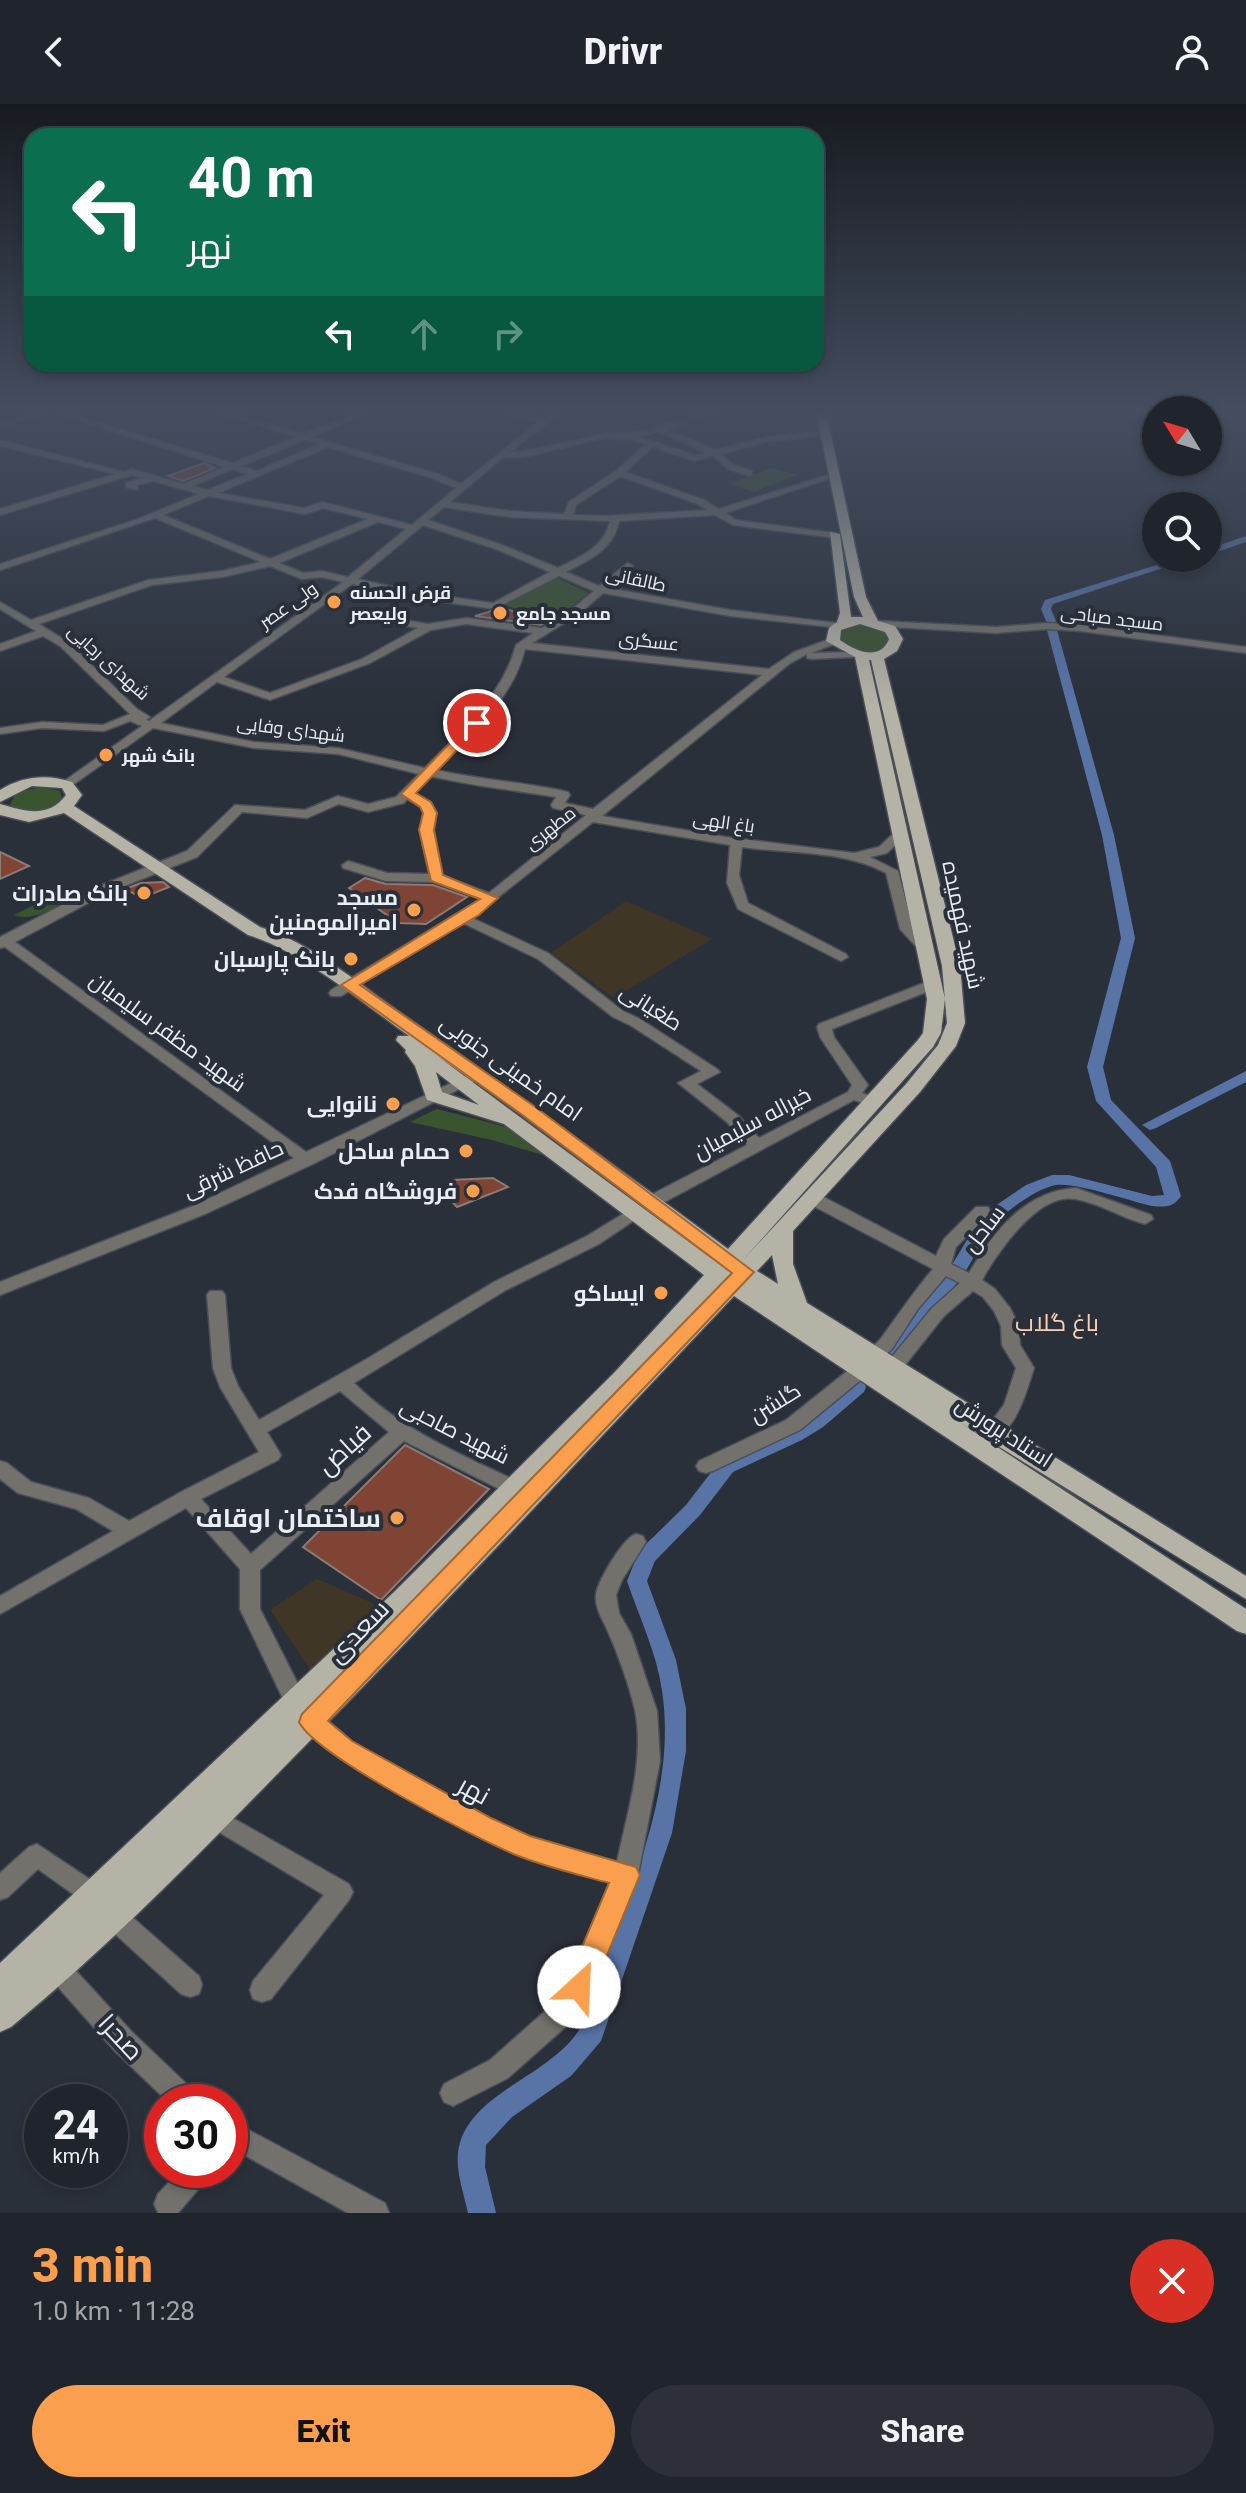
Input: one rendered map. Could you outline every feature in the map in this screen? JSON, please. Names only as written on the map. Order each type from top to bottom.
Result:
[{"type":"main road","points":[[830,510],[846,613],[836,631]]},
{"type":"main road","points":[[842,510],[860,597],[876,623]]},
{"type":"main road","points":[[855,620],[876,623],[890,629],[895,641],[894,648],[863,656],[836,631],[855,620]]},
{"type":"main road","name":"شهید فهمیده","points":[[731,1273],[932,1033],[936,999],[934,984],[863,656]]},
{"type":"main road","name":"شهید فهمیده","points":[[731,1273],[783,1228],[913,1088],[947,1046],[956,1023],[951,966],[863,656]]},
{"type":"main road","points":[[0,772],[16,786]]},
{"type":"main road","points":[[0,797],[16,786],[38,781],[67,785],[74,795],[65,807],[42,815],[16,816],[0,809]]},
{"type":"main road","points":[[65,807],[106,836]]},
{"type":"main road","points":[[42,815],[106,836]]},
{"type":"main road","points":[[0,825],[16,816]]},
{"type":"main road","name":"امام خمینی جنوبی","points":[[106,836],[162,868],[254,931],[262,943],[343,989],[731,1273]]},
{"type":"main road","name":"امام خمینی جنوبی","points":[[343,989],[403,1039],[470,1079],[520,1125],[644,1207]]},
{"type":"main road","points":[[403,1039],[424,1065],[434,1096],[520,1125]]},
{"type":"main road","points":[[783,1228],[782,1264],[797,1306]]},
{"type":"main road","name":"استاد پرورش","points":[[731,1273],[797,1306],[876,1365],[1246,1623]]},
{"type":"main road","name":"استاد پرورش","points":[[731,1273],[876,1365],[993,1431],[1236,1582]]},
{"type":"main road","name":"سعدی","points":[[0,2016],[58,1969],[104,1906],[304,1712],[522,1492],[731,1273]]},
{"type":"main road","points":[[1206,1596],[1236,1582]]},
{"type":"main road","name":"سعدی","points":[[0,1983],[215,1818],[304,1712]]},
{"type":"street","points":[[0,567],[167,510]]},
{"type":"street","name":"طالقانی","points":[[343,510],[417,524],[562,572],[601,590],[836,631]]},
{"type":"street","name":"ولی عصر","points":[[67,785],[348,582],[434,510]]},
{"type":"street","points":[[485,510],[567,518],[609,518],[724,510]]},
{"type":"street","points":[[567,518],[570,510]]},
{"type":"street","points":[[155,515],[302,576],[322,574],[415,595],[494,606],[562,572],[605,544],[611,537],[611,510]]},
{"type":"street","points":[[716,510],[733,522],[834,536]]},
{"type":"street","points":[[32,623],[151,582],[222,574],[270,563],[377,519]]},
{"type":"street","points":[[2,942],[102,890],[192,854],[239,808],[307,814],[338,800],[368,808],[400,800],[488,710],[515,668],[521,645],[575,612],[628,566]]},
{"type":"street","name":"شهدای رجایی","points":[[0,605],[64,644],[129,714]]},
{"type":"street","points":[[365,616],[428,627],[466,621],[542,631]]},
{"type":"street","name":"مسجد صباحی","points":[[876,623],[996,630],[1058,626],[1246,650]]},
{"type":"street","points":[[215,678],[270,697],[366,661],[428,627]]},
{"type":"street","points":[[895,641],[926,627]]},
{"type":"street","points":[[0,648],[46,631]]},
{"type":"street","points":[[774,673],[836,631]]},
{"type":"street","name":"عسگری","points":[[521,645],[774,673]]},
{"type":"street","points":[[774,673],[818,653],[863,656]]},
{"type":"street","name":"مطهری","points":[[343,989],[491,898],[774,673]]},
{"type":"street","points":[[0,731],[42,725],[104,728],[129,714]]},
{"type":"street","name":"شهدای وفایی","points":[[129,714],[150,724],[254,745],[338,751],[475,783],[503,784],[564,795],[557,805],[594,816]]},
{"type":"street","points":[[407,794],[426,805],[430,813],[426,830],[436,878]]},
{"type":"street","name":"باغ الهی","points":[[594,816],[737,842],[852,857],[883,865],[892,871],[907,929],[927,950]]},
{"type":"street","points":[[852,857],[883,850],[900,834]]},
{"type":"street","points":[[737,842],[731,869],[733,891],[743,906],[841,957]]},
{"type":"street","points":[[348,865],[386,877],[436,878],[491,898]]},
{"type":"street","name":"طغیانی","points":[[462,918],[543,956],[618,1014],[712,1072],[686,1083],[733,1119],[756,1145]]},
{"type":"street","name":"شهید مظفر سلیمیان","points":[[2,942],[307,1160]]},
{"type":"street","points":[[874,1102],[853,1095],[860,1085],[827,1037],[824,1027],[934,984]]},
{"type":"street","name":"حافظ شرقی","points":[[0,1289],[186,1216],[470,1079]]},
{"type":"street","name":"خیراله سلیمیان","points":[[644,1207],[853,1095]]},
{"type":"street","name":"ساحل","points":[[876,1365],[972,1282],[991,1250],[1020,1217],[1058,1194],[1076,1193],[1145,1219]]},
{"type":"street","points":[[810,1197],[942,1269],[972,1282],[989,1293],[1001,1308],[1010,1326],[1011,1345],[1025,1368],[1012,1407],[993,1431]]},
{"type":"street","points":[[254,1431],[342,1382],[500,1286],[593,1240],[644,1207]]},
{"type":"street","points":[[876,1365],[912,1305],[942,1269],[945,1251],[950,1243],[982,1211]]},
{"type":"street","points":[[0,1606],[188,1497],[271,1455],[229,1387],[222,1368],[216,1295]]},
{"type":"street","name":"گلشن","points":[[706,1466],[793,1425],[876,1365]]},
{"type":"street","name":"شهید صاحبی","points":[[342,1382],[365,1408],[401,1433],[522,1492]]},
{"type":"street","name":"فیاض","points":[[250,1567],[401,1433]]},
{"type":"street","points":[[0,1468],[25,1488],[82,1503],[129,1531]]},
{"type":"street","points":[[188,1497],[250,1567],[250,1609],[304,1712]]},
{"type":"street","points":[[453,2093],[499,2069],[570,2006],[589,1969],[626,1875],[649,1761],[646,1711],[630,1660],[609,1613],[606,1595],[613,1577],[636,1542]]},
{"type":"street","name":"نهر","points":[[304,1712],[343,1749],[482,1827],[526,1847],[626,1875]]},
{"type":"street","points":[[215,1818],[341,1892],[262,1990]]},
{"type":"street","points":[[0,1889],[37,1855],[104,1906],[190,1985]]},
{"type":"street","name":"صحرا","points":[[58,1969],[123,2041],[168,2084]]},
{"type":"street","points":[[248,2144],[375,2213]]},
{"type":"street","points":[[168,2204],[182,2188]]},
{"type":"shaded area","points":[[626,901],[712,939],[614,998],[551,953]]},
{"type":"shaded area","points":[[317,1579],[377,1605],[313,1674],[270,1610]]},
{"type":"green space","points":[[549,574],[589,593],[558,617],[547,618],[501,604]]},
{"type":"green space","points":[[846,623],[875,625],[892,637],[885,652],[864,655],[837,642],[836,632]]},
{"type":"green space","points":[[40,787],[60,791],[62,799],[37,811],[23,811],[10,805],[16,793]]},
{"type":"green space","points":[[66,889],[78,895],[38,915],[14,915]]},
{"type":"green space","points":[[437,1109],[514,1129],[557,1159],[492,1140],[410,1122]]},
{"type":"building","points":[[502,608],[547,621],[541,625],[475,616]]},
{"type":"building","points":[[0,852],[29,866],[0,879]]},
{"type":"building","name":"مسجد امیرالمومنین","points":[[365,878],[386,884],[433,885],[467,897],[426,924],[398,923],[349,888]]},
{"type":"building","name":"بانک صادرات","points":[[163,882],[169,887],[142,898],[125,889],[141,883]]},
{"type":"building","name":"فروشگاه فدک","points":[[493,1178],[508,1187],[457,1207],[445,1194],[452,1180]]},
{"type":"building","name":"ساختمان اوقاف","points":[[405,1445],[489,1489],[381,1600],[303,1547]]},
{"type":"waterway","points":[[1222,547],[1246,539]]},
{"type":"waterway","points":[[1051,621],[1046,609],[1049,602],[1144,572]]},
{"type":"waterway","points":[[886,1359],[899,1347],[926,1304],[953,1277],[982,1229],[995,1214],[1032,1189],[1052,1180],[1069,1180],[1152,1201],[1166,1202],[1173,1196],[1164,1165],[1104,1101],[1095,1067],[1128,938],[1108,835],[1052,630]]},
{"type":"waterway","points":[[1150,1125],[1246,1076]]},
{"type":"waterway","points":[[482,2213],[472,2167],[471,2152],[475,2139],[491,2117],[562,2067],[592,2032],[660,1833],[675,1751],[675,1709],[666,1660],[637,1581],[646,1557],[693,1510],[726,1467],[795,1435],[816,1422],[857,1387]]},
{"type":"place","name":"قرض الحسنه ولیعصر","points":[[334,602]]},
{"type":"place","name":"مسجد جامع","points":[[500,613]]},
{"type":"place","name":"بانک شهر","points":[[106,755]]},
{"type":"place","name":"بانک صادرات","points":[[144,893]]},
{"type":"place","name":"مسجد امیرالمومنین","points":[[414,910]]},
{"type":"place","name":"بانک پارسیان","points":[[351,959]]},
{"type":"place","name":"نانوایی","points":[[393,1104]]},
{"type":"place","name":"حمام ساحل","points":[[466,1151]]},
{"type":"place","name":"فروشگاه فدک","points":[[473,1191]]},
{"type":"place","name":"ایساکو","points":[[661,1293]]},
{"type":"place","name":"ساختمان اوقاف","points":[[397,1518]]},
{"type":"district","name":"باغ گلاب","points":[[1057,1323]]},
{"type":"route","points":[[477,723],[407,794],[426,805],[430,813],[426,830],[436,878],[491,898],[349,985],[528,1110],[744,1272],[311,1722],[343,1749],[482,1827],[526,1847],[626,1875],[579,1987]]}]
